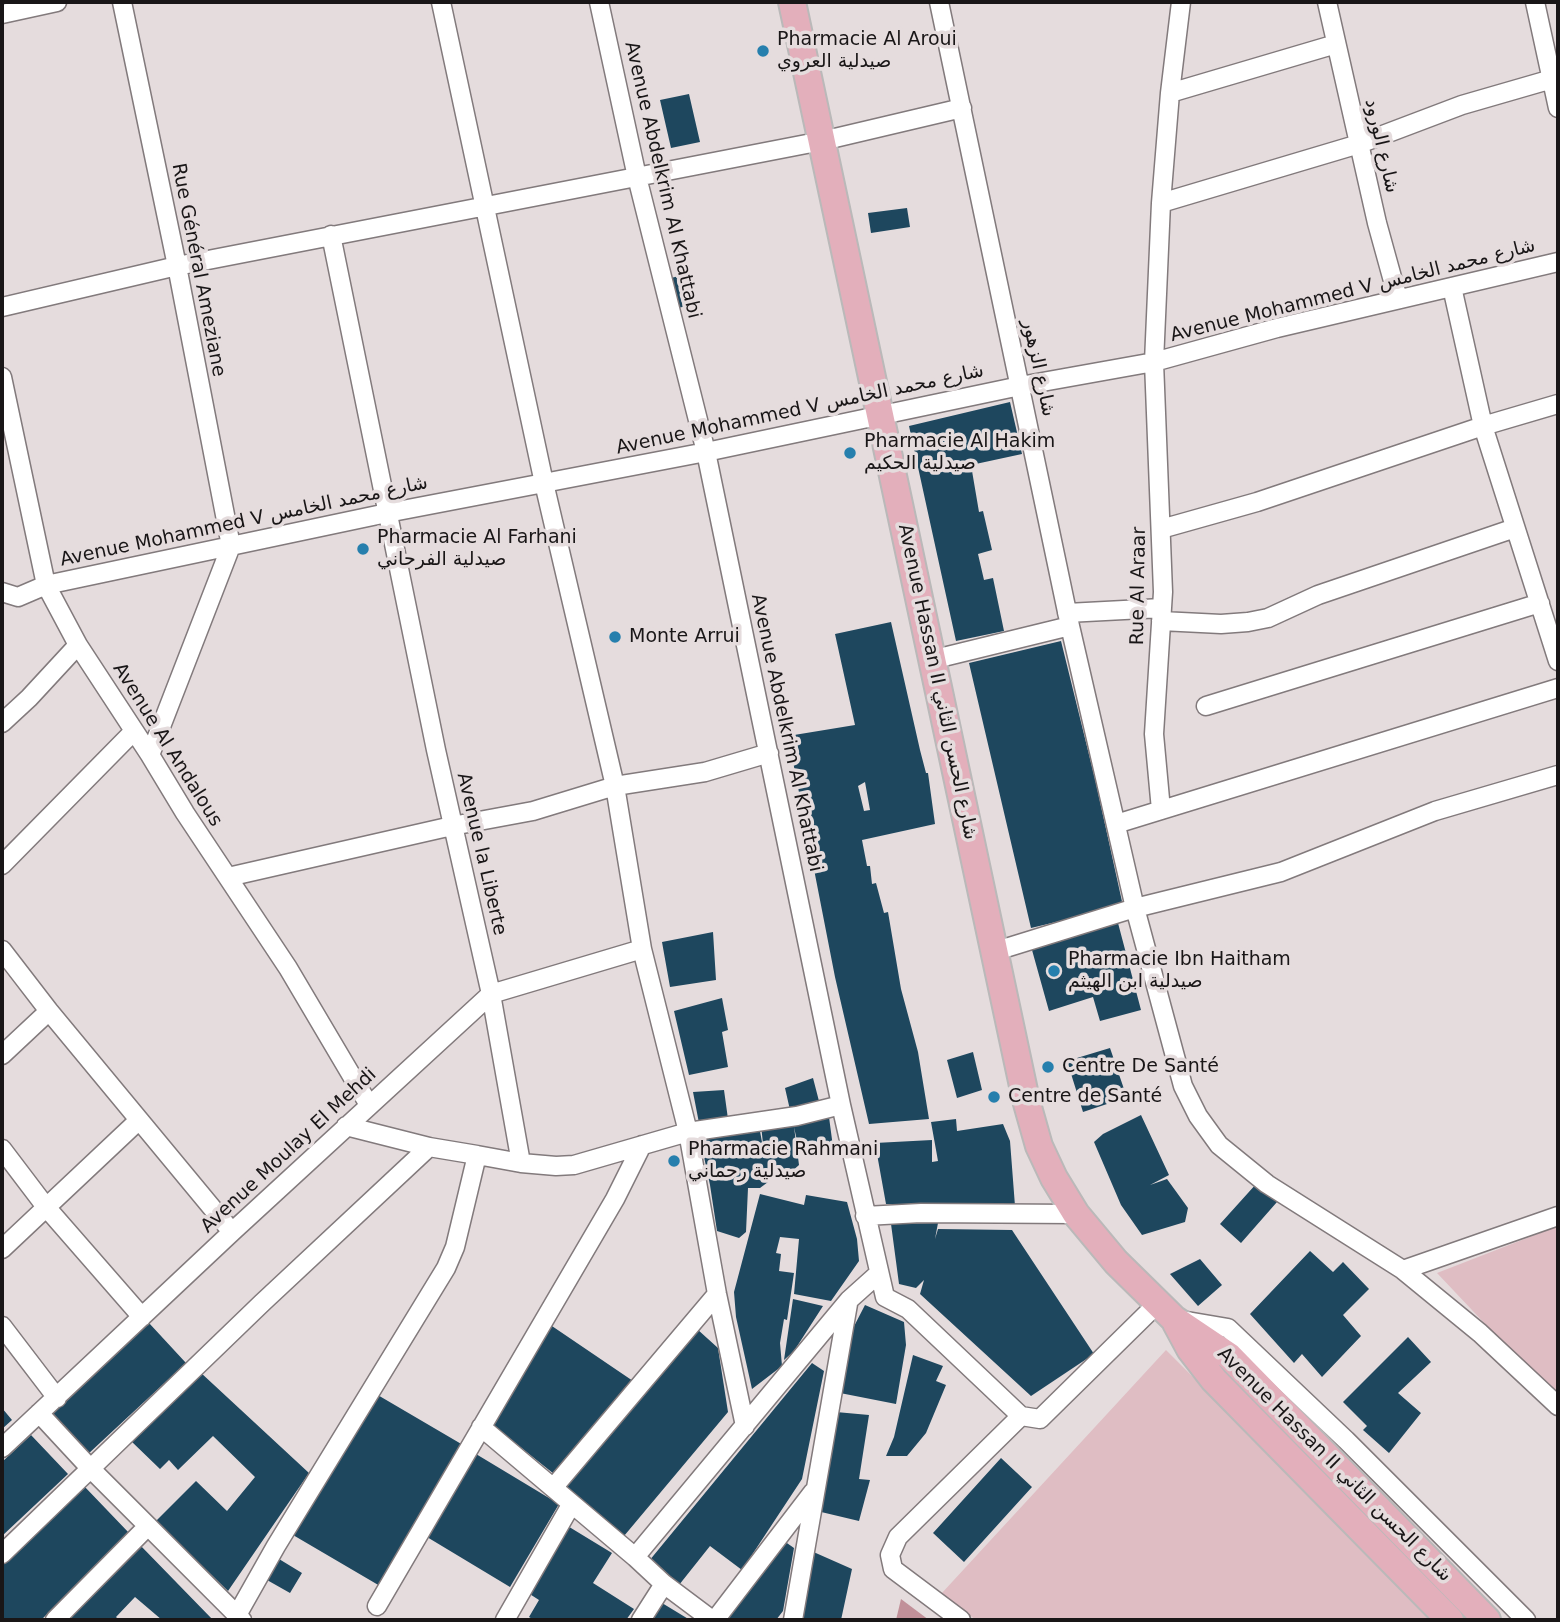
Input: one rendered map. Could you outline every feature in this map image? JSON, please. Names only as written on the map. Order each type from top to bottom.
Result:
[{"type":"main road","name":"Avenue Hassan II شارع الحسن الثاني","points":[[792,2],[1026,1100],[1032,1123],[1054,1178],[1076,1214],[1116,1262],[1165,1311],[1229,1356],[1488,1620]]},
{"type":"main road","name":"Avenue Hassan II شارع الحسن الثاني","points":[[1165,1311],[1214,1380],[1450,1620]]},
{"type":"street","points":[[2,14],[57,2]]},
{"type":"street","name":"Rue Général Ameziane","points":[[122,2],[231,546]]},
{"type":"street","points":[[441,2],[544,483],[615,786],[642,949],[688,1132],[717,1294],[745,1426]]},
{"type":"street","name":"Avenue Abdelkrim Al Khattabi","points":[[599,2],[637,177],[706,452],[841,1105],[884,1297],[908,1309],[1021,1416]]},
{"type":"street","name":"شارع الزهور","points":[[939,2],[1069,620],[1135,908],[1183,1086],[1198,1116],[1219,1145],[1267,1184],[1403,1270],[1480,1333],[1558,1406]]},
{"type":"street","name":"Rue Al Araar","points":[[1161,810],[1154,734],[1162,614],[1154,362],[1161,203],[1181,2]]},
{"type":"street","name":"شارع الورود","points":[[1327,2],[1398,299]]},
{"type":"street","points":[[1535,2],[1558,108]]},
{"type":"street","points":[[1170,93],[1336,44]]},
{"type":"street","points":[[1161,203],[1359,144],[1462,105],[1552,79]]},
{"type":"street","points":[[2,307],[177,266],[822,141],[961,108]]},
{"type":"street","name":"Avenue la Liberte","points":[[331,235],[452,826],[491,994],[521,1163]]},
{"type":"street","name":"Avenue Mohammed V شارع محمد الخامس","points":[[2,592],[18,597],[46,586],[387,513],[706,452],[1020,386],[1154,362],[1277,328],[1558,262]]},
{"type":"street","points":[[1452,287],[1483,426],[1558,661]]},
{"type":"street","name":"Avenue Al Andalous","points":[[2,377],[46,586],[78,645],[298,984],[369,1105]]},
{"type":"street","points":[[1161,529],[1257,502],[1483,426],[1558,404]]},
{"type":"street","points":[[931,660],[1069,620],[1162,614],[1222,624],[1268,618],[1318,595],[1515,528]]},
{"type":"street","points":[[150,755],[231,546]]},
{"type":"street","points":[[1206,706],[1540,603]]},
{"type":"street","points":[[2,723],[78,645]]},
{"type":"street","points":[[1116,824],[1558,688]]},
{"type":"street","points":[[2,865],[134,731]]},
{"type":"street","points":[[228,877],[452,826],[533,811],[615,786],[705,772],[769,753]]},
{"type":"street","points":[[996,951],[1135,908],[1281,872],[1435,811],[1558,775]]},
{"type":"street","name":"Avenue Moulay El Mehdi","points":[[2,1448],[491,994],[642,949]]},
{"type":"street","points":[[2,950],[138,1121],[232,1232]]},
{"type":"street","points":[[2,1055],[49,1011]]},
{"type":"street","points":[[346,1126],[429,1147],[521,1163],[556,1166],[574,1165],[688,1132],[797,1116],[841,1105]]},
{"type":"street","points":[[2,1249],[138,1121]]},
{"type":"street","points":[[377,1606],[615,1199],[642,1145]]},
{"type":"street","points":[[2,1554],[261,1303],[429,1147]]},
{"type":"street","points":[[2,1149],[46,1207],[142,1317]]},
{"type":"street","points":[[39,1413],[239,1618],[290,1522],[446,1268],[455,1247],[477,1155]]},
{"type":"street","points":[[866,1216],[920,1213],[1076,1214]]},
{"type":"street","points":[[1403,1270],[1558,1216]]},
{"type":"street","points":[[635,1557],[849,1300],[878,1274]]},
{"type":"street","points":[[554,1488],[717,1294]]},
{"type":"street","points":[[793,1620],[849,1300]]},
{"type":"street","points":[[961,1620],[893,1569],[890,1555],[898,1537],[1021,1416],[1040,1419],[1165,1311],[1228,1328],[1346,1440],[1526,1620]]},
{"type":"street","points":[[4,1334],[57,1398]]},
{"type":"street","points":[[481,1427],[664,1584],[713,1620],[815,1490]]},
{"type":"street","points":[[505,1620],[571,1505]]},
{"type":"street","points":[[55,1620],[148,1526]]},
{"type":"street","points":[[641,1620],[664,1584]]},
{"type":"shaded area","points":[[1558,1226],[1558,1401],[1437,1273]]},
{"type":"shaded area","points":[[1166,1350],[1433,1620],[976,1620],[941,1594]]},
{"type":"shaded area","points":[[901,1599],[929,1620],[896,1620]]},
{"type":"building","points":[[689,94],[700,142],[671,148],[660,100]]},
{"type":"building","points":[[907,208],[910,227],[871,233],[868,213]]},
{"type":"building","points":[[687,274],[693,305],[677,308],[671,278]]},
{"type":"building","points":[[1010,402],[1022,454],[971,465],[979,512],[983,511],[992,550],[978,554],[984,580],[993,578],[1004,631],[956,641],[909,426]]},
{"type":"building","points":[[891,622],[920,750],[928,773],[935,824],[862,840],[872,884],[876,883],[884,913],[888,912],[901,989],[918,1052],[929,1119],[869,1124],[835,977],[788,736],[855,725],[835,634]],"holes":[[[865,782],[870,810],[864,811],[858,786]]]},
{"type":"building","points":[[1061,641],[1123,906],[1031,928],[969,663]]},
{"type":"building","points":[[1118,923],[1141,1010],[1100,1021],[1093,997],[1049,1011],[1032,950]]},
{"type":"building","points":[[713,932],[716,980],[670,987],[662,942]]},
{"type":"building","points":[[722,998],[728,1030],[722,1032],[728,1067],[689,1075],[674,1011]]},
{"type":"building","points":[[1110,1048],[1125,1092],[1119,1100],[1083,1112],[1067,1061]]},
{"type":"building","points":[[973,1052],[982,1090],[957,1098],[947,1060]]},
{"type":"building","points":[[813,1078],[820,1105],[790,1110],[785,1088]]},
{"type":"building","points":[[724,1090],[728,1119],[699,1123],[693,1092]]},
{"type":"building","points":[[1141,1115],[1169,1175],[1150,1185],[1167,1179],[1188,1208],[1185,1222],[1142,1235],[1121,1205],[1094,1142],[1103,1134]]},
{"type":"building","points":[[829,1117],[833,1147],[799,1150],[794,1127],[799,1165],[790,1173],[767,1176],[768,1182],[760,1188],[748,1188],[746,1232],[739,1238],[717,1231],[700,1138],[759,1126],[764,1153],[761,1125]]},
{"type":"building","points":[[956,1119],[957,1131],[1003,1124],[1010,1141],[1015,1206],[886,1204],[875,1143],[932,1140],[932,1162],[938,1161],[931,1122]]},
{"type":"building","points":[[1257,1183],[1277,1202],[1241,1243],[1220,1224]]},
{"type":"building","points":[[760,1194],[804,1205],[806,1195],[847,1202],[857,1239],[859,1261],[831,1301],[794,1294],[799,1239],[780,1237],[776,1253],[781,1254],[779,1271],[794,1273],[787,1320],[784,1319],[780,1343],[782,1366],[752,1389],[736,1317],[734,1292]]},
{"type":"building","points":[[938,1223],[935,1239],[938,1229],[1012,1230],[1094,1354],[1031,1396],[920,1294],[924,1280],[916,1288],[899,1284],[891,1224]]},
{"type":"building","points":[[1310,1251],[1333,1272],[1343,1262],[1369,1289],[1343,1315],[1361,1336],[1322,1377],[1302,1354],[1294,1363],[1250,1314]]},
{"type":"building","points":[[1200,1259],[1222,1285],[1198,1306],[1170,1274]]},
{"type":"building","points":[[793,1299],[823,1306],[794,1351],[784,1360]]},
{"type":"building","points":[[865,1305],[904,1322],[906,1345],[896,1404],[840,1393],[849,1336]]},
{"type":"building","points":[[546,1322],[633,1381],[554,1474],[489,1422]]},
{"type":"building","points":[[149,1323],[186,1363],[87,1455],[50,1414]]},
{"type":"building","points":[[697,1329],[718,1348],[728,1412],[624,1536],[564,1487]]},
{"type":"building","points":[[1408,1337],[1431,1362],[1398,1393],[1421,1413],[1389,1453],[1363,1430],[1367,1426],[1343,1402]]},
{"type":"building","points":[[913,1355],[943,1366],[936,1381],[946,1385],[926,1433],[907,1456],[886,1456],[894,1437]]},
{"type":"building","points":[[812,1363],[824,1371],[802,1479],[742,1570],[710,1546],[679,1585],[649,1561]]},
{"type":"building","points":[[200,1372],[309,1473],[228,1591],[156,1521],[196,1481],[227,1511],[255,1477],[213,1436],[178,1470],[169,1460],[160,1469],[131,1441]]},
{"type":"building","points":[[376,1394],[463,1445],[380,1586],[293,1535]]},
{"type":"building","points":[[2,1408],[12,1420],[2,1429]]},
{"type":"building","points":[[836,1412],[869,1415],[859,1479],[870,1480],[859,1521],[817,1511]]},
{"type":"building","points":[[31,1435],[68,1474],[2,1536],[2,1462]]},
{"type":"building","points":[[471,1451],[559,1504],[510,1587],[422,1534]]},
{"type":"building","points":[[1001,1458],[1032,1487],[964,1562],[933,1533]]},
{"type":"building","points":[[84,1486],[130,1534],[41,1620],[2,1620],[2,1566]]},
{"type":"building","points":[[566,1525],[612,1553],[593,1583],[634,1609],[626,1620],[534,1620],[529,1617],[539,1600],[525,1591]]},
{"type":"building","points":[[784,1541],[794,1548],[783,1611],[776,1620],[728,1620],[724,1617]]},
{"type":"building","points":[[140,1545],[213,1620],[162,1620],[135,1597],[116,1617],[119,1620],[64,1620]]},
{"type":"building","points":[[809,1550],[852,1569],[841,1620],[797,1620]]},
{"type":"building","points":[[279,1559],[302,1573],[290,1593],[267,1580]]},
{"type":"building","points":[[662,1603],[690,1620],[651,1620]]},
{"type":"place","name":"Pharmacie Al Aroui صيدلية العروي","points":[[763,51]]},
{"type":"place","name":"Pharmacie Al Hakim صيدلية الحكيم","points":[[850,453]]},
{"type":"place","name":"Pharmacie Al Farhani صيدلية الفرحاني","points":[[363,549]]},
{"type":"place","name":"Monte Arrui","points":[[615,637]]},
{"type":"place","name":"Pharmacie Ibn Haitham صيدلية ابن الهيثم","points":[[1054,971]]},
{"type":"place","name":"Centre De Santé","points":[[1048,1067]]},
{"type":"place","name":"Centre de Santé","points":[[994,1097]]},
{"type":"place","name":"Pharmacie Rahmani صيدلية رحماني","points":[[674,1161]]}]
